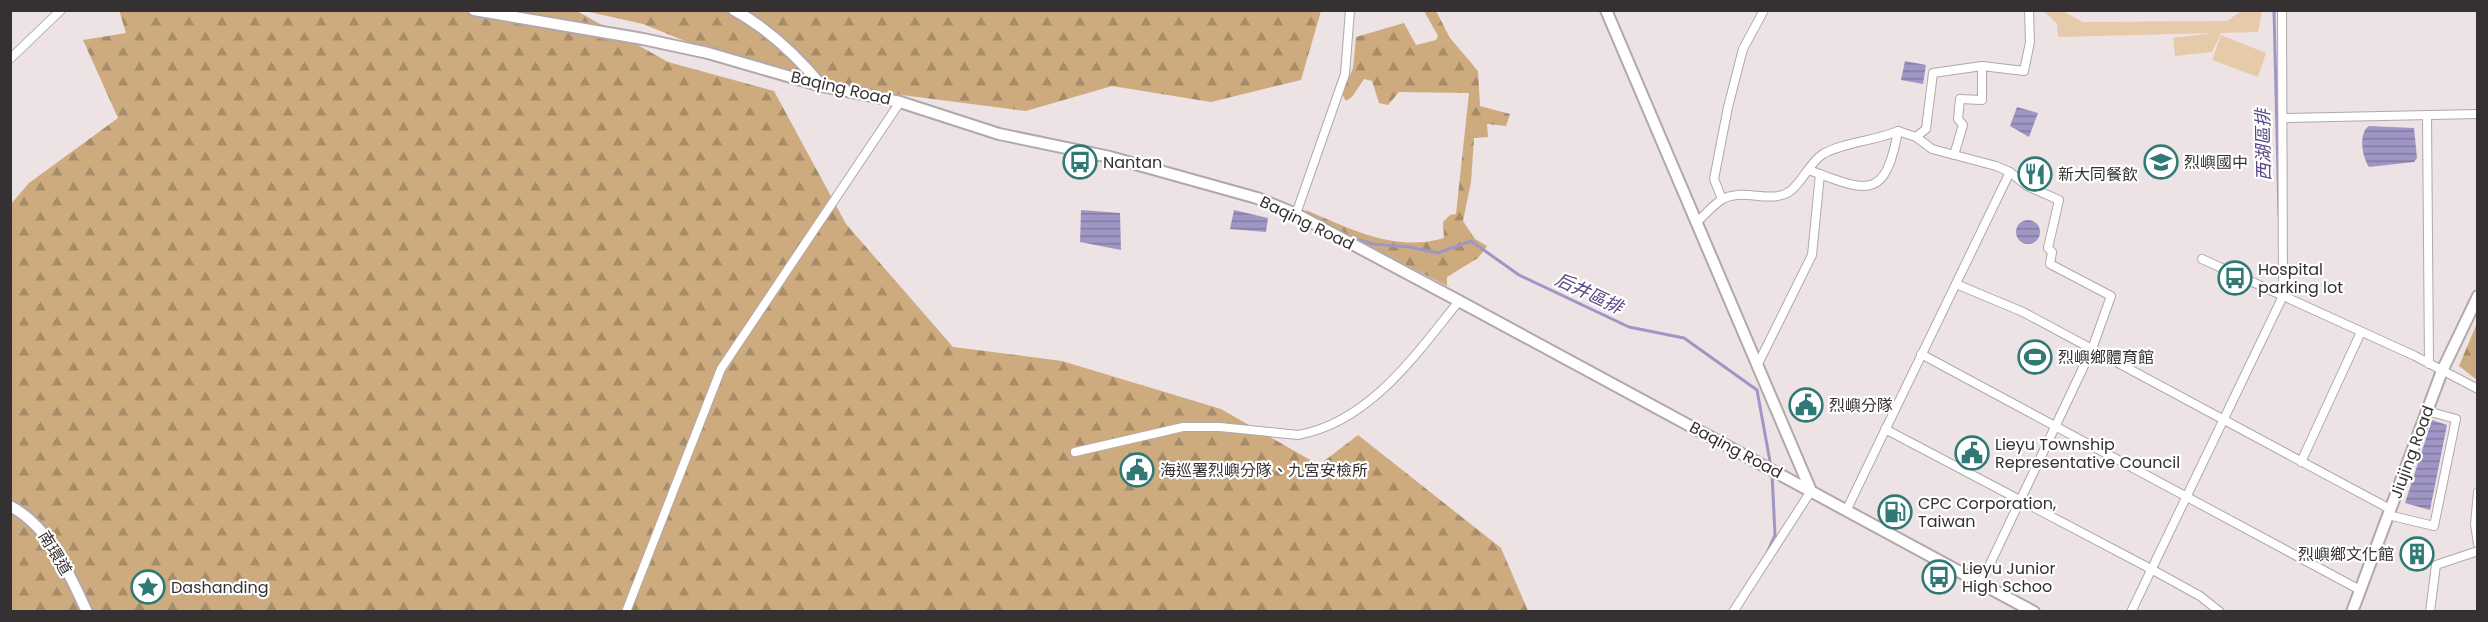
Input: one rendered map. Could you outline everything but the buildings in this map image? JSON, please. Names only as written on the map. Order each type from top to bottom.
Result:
[{"type":"main road","name":"Baqing Road","points":[[474,10],[643,39],[708,53],[822,86],[900,102],[999,134],[1110,157],[1257,198],[1296,214],[1847,509],[2034,612]]},
{"type":"main road","points":[[734,10],[760,25],[804,64],[822,86]]},
{"type":"main road","points":[[1606,10],[1811,491]]},
{"type":"main road","name":"Jiujing Road","points":[[2352,612],[2442,371],[2478,296]]},
{"type":"main road","name":"南環道","points":[[10,506],[25,513],[42,530],[87,612]]},
{"type":"street","points":[[10,59],[61,10]]},
{"type":"street","points":[[1296,214],[1345,74],[1350,10]]},
{"type":"street","points":[[1722,199],[1714,179],[1728,107],[1743,49],[1764,10]]},
{"type":"street","points":[[1916,137],[1926,129],[1934,73],[1982,66],[2024,71],[2030,42],[2029,10]]},
{"type":"street","points":[[2131,612],[2283,296],[2282,10]]},
{"type":"street","points":[[1954,155],[1963,125],[1958,119],[1960,99],[1982,100],[1982,66]]},
{"type":"street","points":[[626,612],[721,369],[900,102]]},
{"type":"street","points":[[2283,118],[2478,114]]},
{"type":"street","points":[[2427,115],[2429,364]]},
{"type":"street","points":[[1697,222],[1722,199],[1748,194],[1775,195],[1788,192],[1824,154],[1854,144],[1878,140],[1898,131],[1916,137],[1932,149],[2010,172],[2027,186],[2060,200],[2048,248],[2052,252],[2050,264],[2111,296],[2092,349],[1981,583]]},
{"type":"street","points":[[1809,170],[1859,186],[1877,184],[1886,176],[1898,131]]},
{"type":"street","points":[[1847,509],[2010,172]]},
{"type":"street","points":[[1758,364],[1812,255],[1820,174]]},
{"type":"street","points":[[2202,259],[2478,389]]},
{"type":"street","points":[[1956,284],[2023,312],[2389,512],[2434,526],[2456,419],[2427,411]]},
{"type":"street","points":[[1075,452],[1184,427],[1220,427],[1298,435],[1309,433],[1334,422],[1365,403],[1400,374],[1459,301]]},
{"type":"street","points":[[2301,462],[2361,332]]},
{"type":"street","points":[[1922,354],[2360,590]]},
{"type":"street","points":[[1885,429],[2151,569],[2200,596],[2220,612]]},
{"type":"street","points":[[1733,612],[1811,491]]},
{"type":"street","points":[[2478,492],[2475,507],[2478,544]]},
{"type":"street","points":[[2430,612],[2436,565],[2478,551]]},
{"type":"green space","points":[[119,10],[577,11],[668,62],[774,91],[846,224],[953,347],[1062,361],[1221,409],[1319,465],[1358,435],[1501,548],[1528,611],[11,612],[11,204],[29,183],[118,118],[83,40],[126,33]]},
{"type":"green space","points":[[585,11],[1321,11],[1301,80],[1211,102],[1112,86],[1026,111],[879,92],[732,60],[643,24]]},
{"type":"green space","points":[[1424,11],[1436,11],[1450,38],[1478,71],[1480,106],[1510,114],[1506,126],[1487,124],[1488,137],[1474,138],[1471,182],[1463,221],[1475,239],[1487,246],[1478,258],[1447,277],[1447,286],[1306,213],[1306,210],[1355,231],[1390,240],[1426,242],[1444,238],[1443,222],[1450,215],[1456,214],[1469,93],[1399,92],[1388,105],[1379,103],[1372,81],[1364,79],[1352,97],[1346,101],[1342,94],[1353,68],[1356,37],[1404,23],[1416,45],[1436,40],[1438,36]]},
{"type":"green space","points":[[2477,323],[2477,380],[2459,366]]},
{"type":"shaded area","points":[[2044,11],[2063,11],[2083,22],[2227,21],[2241,11],[2262,11],[2258,32],[2221,33],[2212,52],[2175,56],[2173,38],[2213,33],[2058,37],[2057,24]]},
{"type":"shaded area","points":[[2221,35],[2266,53],[2258,77],[2212,60]]},
{"type":"shaded area","points":[[1905,61],[1926,65],[1923,84],[1901,80]]},
{"type":"shaded area","points":[[2017,107],[2038,113],[2029,137],[2010,126]]},
{"type":"shaded area","points":[[2369,126],[2414,128],[2417,158],[2414,162],[2369,167],[2364,157],[2362,139]]},
{"type":"shaded area","points":[[1081,210],[1120,213],[1121,250],[1080,242]]},
{"type":"shaded area","points":[[1234,210],[1268,218],[1266,232],[1230,229]]},
{"type":"shaded area","points":[[2028,220],[2033,221],[2039,227],[2039,237],[2033,243],[2028,244],[2023,243],[2017,237],[2016,232],[2017,227],[2023,221]]},
{"type":"shaded area","points":[[2432,420],[2447,425],[2430,510],[2405,503]]},
{"type":"waterway","name":"西湖區排","points":[[2274,10],[2279,215]]},
{"type":"waterway","name":"后井區排","points":[[1349,237],[1373,244],[1409,247],[1438,253],[1471,241],[1519,275],[1629,327],[1684,338],[1757,390],[1771,467]]},
{"type":"waterway","points":[[1766,555],[1775,535],[1772,473]]},
{"type":"place","name":"Nantan","points":[[1080,162]]},
{"type":"place","name":"烈嶼國中","points":[[2161,162]]},
{"type":"place","name":"新大同餐飲","points":[[2035,174]]},
{"type":"place","name":"Hospital parking lot","points":[[2235,278]]},
{"type":"place","name":"烈嶼鄉體育館","points":[[2035,357]]},
{"type":"place","name":"烈嶼分隊","points":[[1806,405]]},
{"type":"place","name":"Lieyu Township Representative Council","points":[[1972,453]]},
{"type":"place","name":"海巡署烈嶼分隊、九宮安檢所","points":[[1137,470]]},
{"type":"place","name":"CPC Corporation, Taiwan","points":[[1895,512]]},
{"type":"place","name":"烈嶼鄉文化館","points":[[2417,554]]},
{"type":"place","name":"Lieyu Junior High Schoo","points":[[1939,577]]},
{"type":"place","name":"Dashanding","points":[[148,587]]}]
